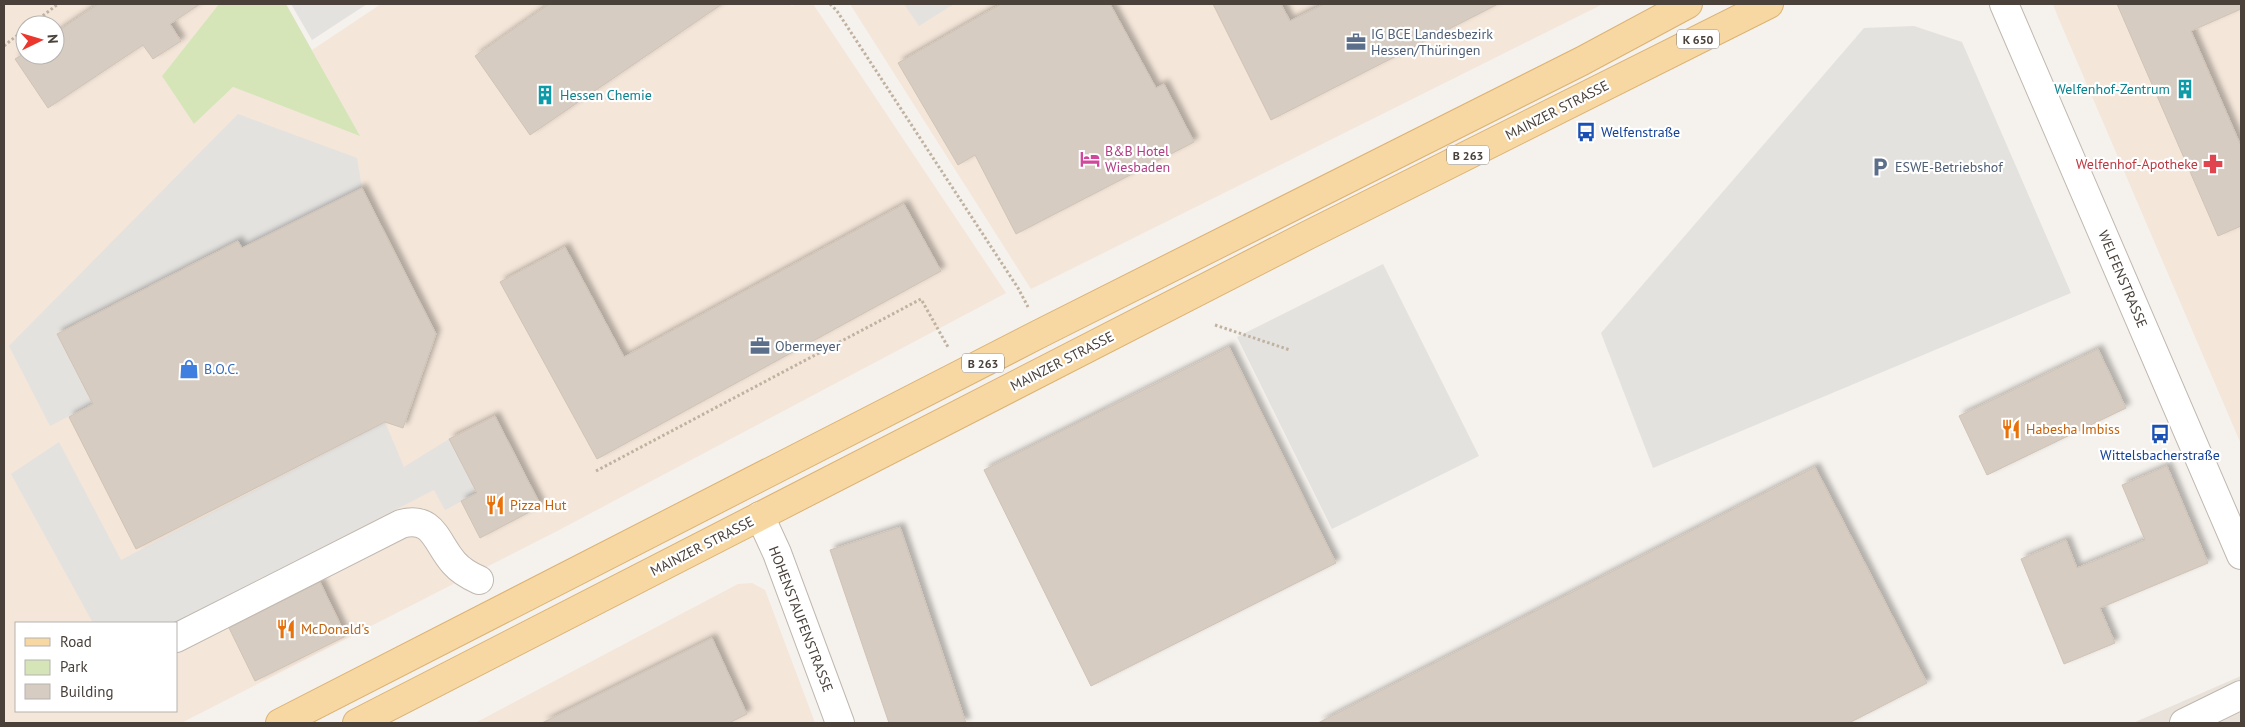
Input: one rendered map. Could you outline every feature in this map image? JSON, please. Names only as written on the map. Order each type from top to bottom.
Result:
[{"type":"main road","name":"B 263","points":[[280,723],[1041,333],[1582,61],[1688,4]]},
{"type":"main road","name":"MAINZER STRASSE","points":[[357,723],[1299,240],[1769,4]]},
{"type":"street","name":"WELFENSTRASSE","points":[[2004,4],[2241,555]]},
{"type":"street","name":"HOHENSTAUFENSTRASSE","points":[[760,516],[777,553],[840,723]]},
{"type":"street","points":[[178,637],[392,528],[410,521],[426,524],[432,529],[455,564],[465,573],[479,580]]},
{"type":"street","points":[[2184,723],[2241,695]]},
{"type":"path","points":[[44,15],[58,4]]},
{"type":"path","points":[[830,4],[843,19],[1018,288],[1041,333]]},
{"type":"path","points":[[4,46],[15,37]]},
{"type":"path","points":[[596,471],[921,299],[946,343]]},
{"type":"path","points":[[1215,325],[1290,350]]},
{"type":"shaded area","points":[[4,4],[219,4],[162,76],[194,124],[233,87],[359,135],[312,50],[381,4],[790,4],[792,6],[797,4],[813,4],[1006,293],[559,530],[181,723],[4,723]]},
{"type":"shaded area","points":[[291,4],[367,4],[312,40]]},
{"type":"shaded area","points":[[850,4],[1603,4],[1031,289]]},
{"type":"shaded area","points":[[904,4],[954,4],[919,26]]},
{"type":"shaded area","points":[[2053,4],[2241,4],[2241,444],[2058,17]]},
{"type":"shaded area","name":"ESWE-Betriebshof","points":[[1914,26],[1962,42],[2071,293],[1653,468],[1601,333],[1864,28]]},
{"type":"shaded area","points":[[238,114],[357,158],[362,188],[242,248],[237,241],[57,333],[93,404],[50,426],[9,346]]},
{"type":"shaded area","points":[[1383,264],[1479,456],[1332,529],[1237,337]]},
{"type":"shaded area","points":[[385,422],[404,467],[449,439],[477,493],[445,510],[434,490],[176,622],[92,622],[11,474],[59,442],[121,560]]},
{"type":"shaded area","points":[[752,583],[765,590],[815,723],[475,723],[738,584]]},
{"type":"shaded area","points":[[2241,676],[2241,723],[2133,723]]},
{"type":"green space","points":[[219,4],[286,4],[360,136],[233,87],[194,124],[162,76]]},
{"type":"building","points":[[98,4],[200,4],[170,24],[181,41],[153,59],[143,45],[48,108],[19,65],[65,65],[65,26]]},
{"type":"building","name":"Hessen Chemie","points":[[549,4],[722,4],[530,135],[475,56]]},
{"type":"building","points":[[1001,4],[1110,4],[1156,88],[1164,84],[1194,142],[1016,234],[975,155],[958,165],[898,63]]},
{"type":"building","points":[[1213,4],[1281,4],[1290,21],[1324,4],[1498,4],[1271,120]]},
{"type":"building","name":"Welfenhof-Zentrum","points":[[2117,4],[2241,4],[2241,9],[2191,31],[2241,146],[2241,226],[2218,236]]},
{"type":"building","name":"B.O.C.","points":[[362,188],[436,334],[403,428],[385,422],[136,549],[69,417],[93,404],[57,334],[238,241],[242,248]]},
{"type":"building","points":[[904,204],[941,271],[597,459],[500,282],[565,247],[624,357]]},
{"type":"building","points":[[1229,347],[1336,563],[1091,686],[984,470]]},
{"type":"building","points":[[2098,349],[2126,408],[1987,475],[1959,416]]},
{"type":"building","points":[[495,416],[541,506],[480,538],[461,501],[477,493],[449,439]]},
{"type":"building","points":[[2167,466],[2208,563],[2100,608],[2115,643],[2064,664],[2021,559],[2066,540],[2077,568],[2145,540],[2122,485]]},
{"type":"building","points":[[1815,467],[1927,683],[1849,723],[1318,723]]},
{"type":"building","points":[[900,527],[966,723],[889,723],[830,550]]},
{"type":"building","name":"McDonald's","points":[[320,582],[346,636],[255,681],[229,628]]},
{"type":"building","points":[[712,638],[747,714],[729,723],[542,723]]},
{"type":"place","name":"IG BCE Landesbezirk Hessen/Thüringen","points":[[1356,42]]},
{"type":"place","name":"Welfenhof-Zentrum","points":[[2185,89]]},
{"type":"place","name":"Hessen Chemie","points":[[545,95]]},
{"type":"place","name":"Welfenstraße","points":[[1586,132]]},
{"type":"place","name":"B&B Hotel Wiesbaden","points":[[1090,159]]},
{"type":"place","name":"Welfenhof-Apotheke","points":[[2213,164]]},
{"type":"place","name":"ESWE-Betriebshof","points":[[1880,167]]},
{"type":"place","name":"Obermeyer","points":[[760,346]]},
{"type":"place","name":"B.O.C.","points":[[189,369]]},
{"type":"place","name":"Habesha Imbiss","points":[[2011,429]]},
{"type":"place","name":"Wittelsbacherstraße","points":[[2160,434]]},
{"type":"place","name":"Pizza Hut","points":[[495,505]]},
{"type":"place","name":"McDonald's","points":[[286,629]]}]
